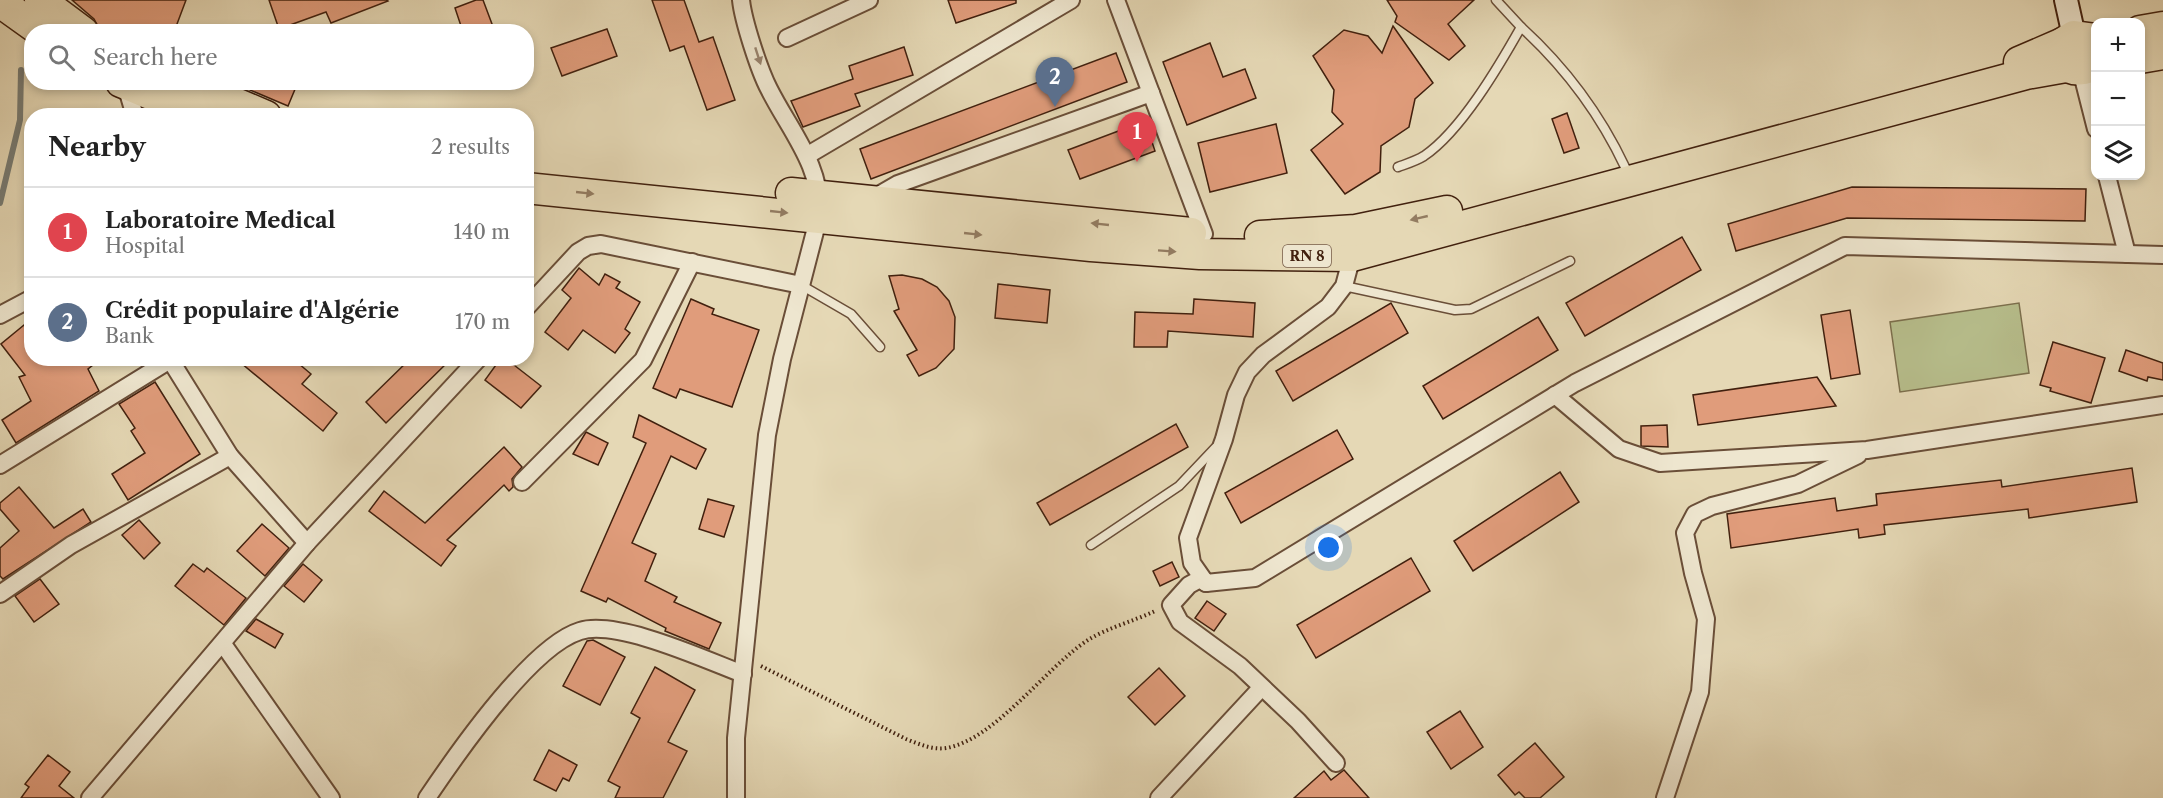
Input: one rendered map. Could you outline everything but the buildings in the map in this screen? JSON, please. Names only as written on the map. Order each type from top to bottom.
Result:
[{"type":"highway","points":[[0,2],[53,18]]},
{"type":"highway","points":[[31,24],[53,18]]},
{"type":"highway","points":[[0,30],[24,26]]},
{"type":"highway","points":[[2145,30],[2163,27]]},
{"type":"highway","name":"RN 8","points":[[534,188],[820,206],[870,199],[1204,234],[1274,236],[1356,230],[1544,189],[2022,61],[2081,54]]},
{"type":"highway","name":"RN 8","points":[[534,168],[1102,247],[1200,254],[1352,256],[2026,74],[2081,54]]},
{"type":"highway","points":[[2145,57],[2163,54]]},
{"type":"highway","points":[[139,90],[183,108]]},
{"type":"highway","points":[[205,90],[247,108]]},
{"type":"main road","points":[[2066,0],[2081,54]]},
{"type":"street","points":[[736,798],[736,738],[767,435],[820,206],[808,155],[768,87],[741,0]]},
{"type":"street","points":[[787,38],[869,0]]},
{"type":"street","points":[[808,155],[1071,0]]},
{"type":"street","points":[[1116,0],[1204,234]]},
{"type":"street","points":[[2081,54],[2095,126]]},
{"type":"street","points":[[126,90],[132,108]]},
{"type":"street","points":[[870,199],[898,184],[1151,93]]},
{"type":"street","points":[[2108,180],[2127,254]]},
{"type":"street","points":[[534,299],[578,252],[588,246],[601,244],[801,285]]},
{"type":"street","points":[[1336,763],[1298,721],[1240,666],[1180,622],[1170,605],[1189,585],[1200,579],[1206,583],[1255,578],[1555,395],[1845,246],[2163,255]]},
{"type":"street","points":[[1206,583],[1192,563],[1188,538],[1224,439],[1236,395],[1247,372],[1263,355],[1328,307],[1344,286],[1352,256]]},
{"type":"street","points":[[522,482],[643,360],[692,262]]},
{"type":"street","points":[[0,315],[24,302]]},
{"type":"street","points":[[0,465],[158,366]]},
{"type":"street","points":[[173,366],[230,456],[307,543]]},
{"type":"street","points":[[90,798],[307,543],[472,366]]},
{"type":"street","points":[[1555,395],[1619,449],[1660,463],[1866,450],[2163,405]]},
{"type":"street","points":[[1665,798],[1700,692],[1706,619],[1685,533],[1695,514],[1712,506],[1798,484],[1866,450]]},
{"type":"street","points":[[0,594],[71,545],[230,456]]},
{"type":"street","points":[[427,798],[478,725],[530,668],[549,649],[581,630],[638,635],[743,666]]},
{"type":"street","points":[[223,644],[331,798]]},
{"type":"street","points":[[1159,798],[1261,688]]},
{"type":"lane","points":[[1496,0],[1587,98],[1607,130],[1625,167]]},
{"type":"lane","points":[[1398,167],[1423,157],[1451,131],[1497,68],[1521,27]]},
{"type":"lane","points":[[1344,286],[1455,310],[1471,309],[1570,261]]},
{"type":"lane","points":[[801,285],[852,314],[880,347]]},
{"type":"lane","points":[[1090,545],[1179,486],[1224,439]]},
{"type":"path","points":[[743,666],[906,739],[925,746],[943,748],[959,745],[982,732],[1088,640],[1170,605]]},
{"type":"green space","points":[[2019,303],[2029,373],[1900,392],[1890,322]]},
{"type":"waterway","points":[[0,203],[20,120],[21,70]]},
{"type":"place","name":"Crédit populaire d'Algérie","points":[[1055,107]]},
{"type":"place","name":"Laboratoire Medical","points":[[1137,162]]}]
